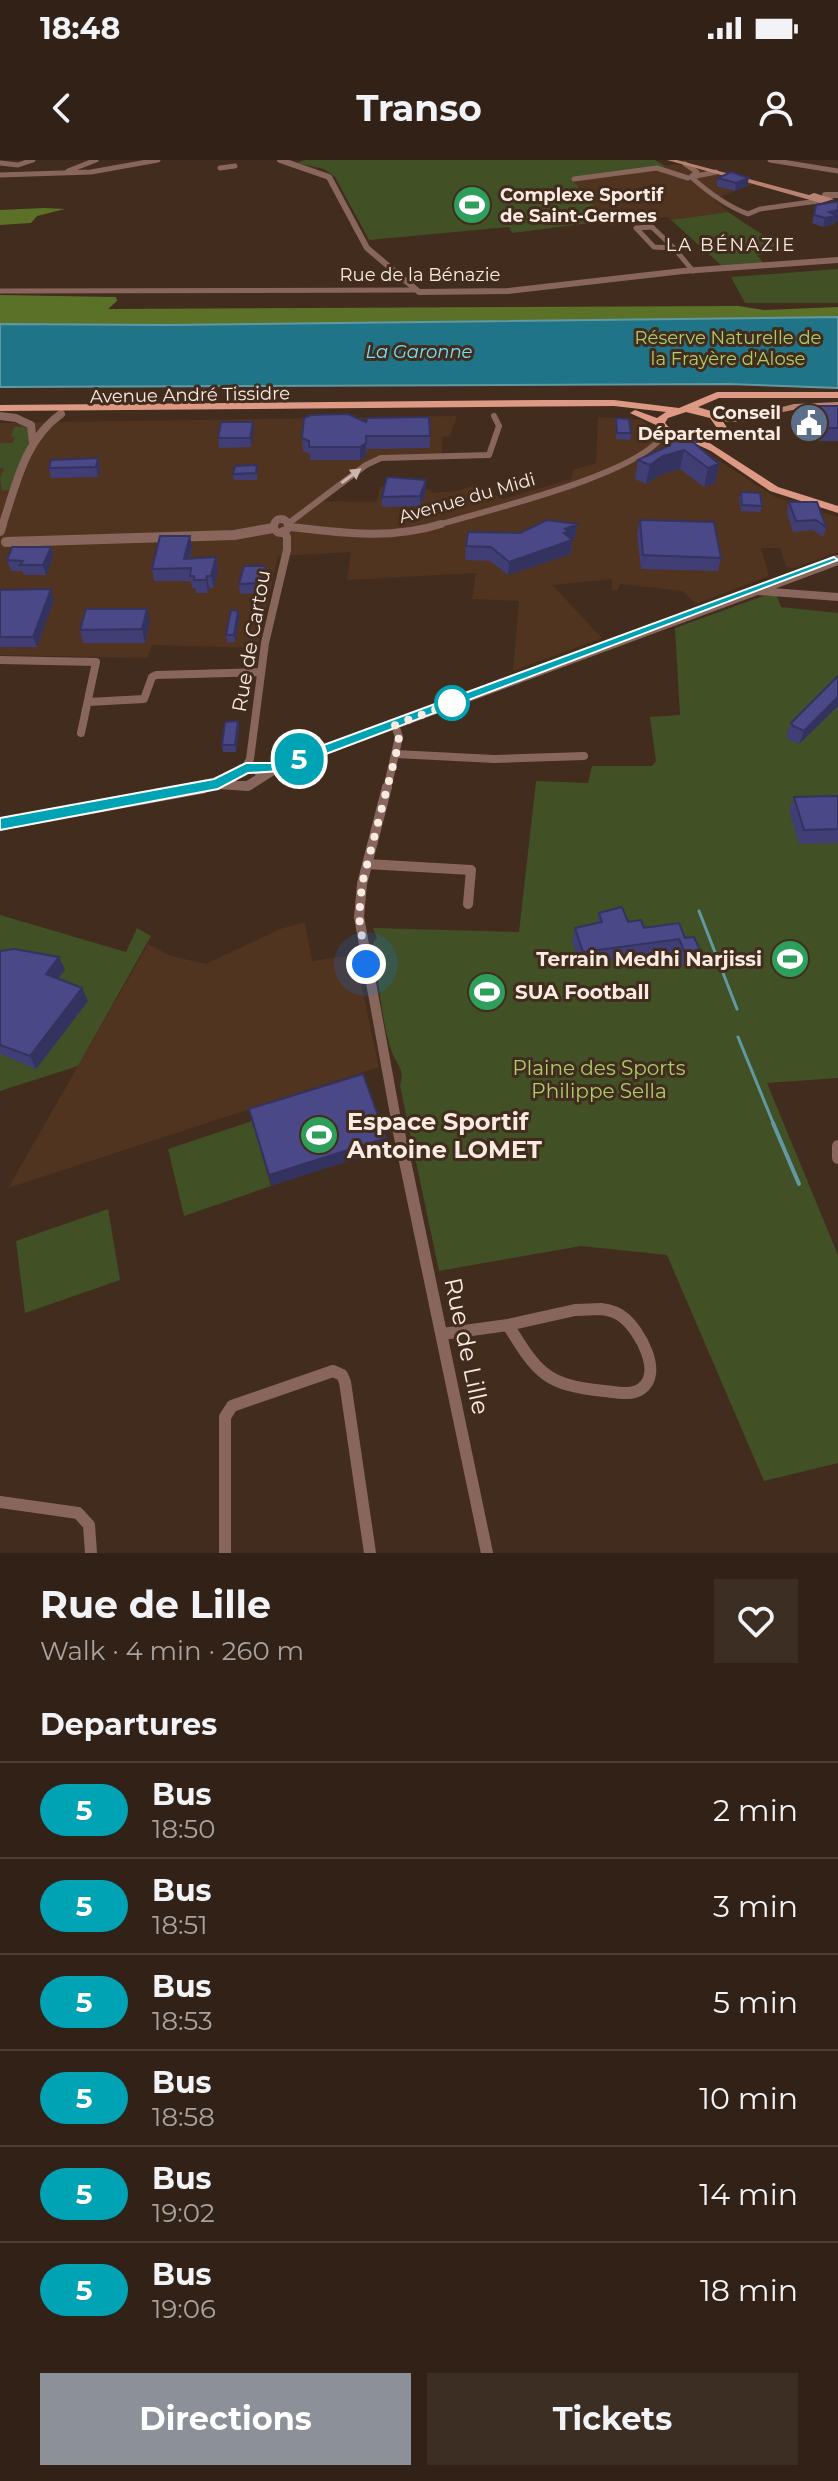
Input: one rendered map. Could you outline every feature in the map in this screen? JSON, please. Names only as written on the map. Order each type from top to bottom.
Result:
[{"type":"main road","points":[[670,160],[700,173],[716,172],[825,199]]},
{"type":"main road","points":[[663,427],[664,416],[717,395],[838,395]]},
{"type":"main road","points":[[753,395],[711,400],[707,408],[723,425],[719,434],[720,444],[773,481],[838,508]]},
{"type":"main road","name":"Avenue André Tissidre","points":[[0,413],[607,403],[715,416]]},
{"type":"main road","name":"Avenue André Tissidre","points":[[462,404],[644,414],[663,427],[715,449],[774,489],[838,508]]},
{"type":"main road","name":"Avenue André Tissidre","points":[[0,413],[380,405]]},
{"type":"main road","points":[[715,416],[746,419],[794,407],[838,406]]},
{"type":"main road","points":[[691,440],[780,415],[838,406]]},
{"type":"street","points":[[0,163],[18,165],[33,160]]},
{"type":"street","points":[[67,174],[70,169],[96,160]]},
{"type":"street","points":[[0,175],[67,174],[158,160]]},
{"type":"street","points":[[280,160],[329,177],[361,240],[414,290]]},
{"type":"street","points":[[770,160],[815,174],[838,171]]},
{"type":"street","points":[[220,168],[235,166]]},
{"type":"street","points":[[574,179],[657,168],[688,178]]},
{"type":"street","points":[[716,172],[691,177],[734,209],[748,214],[825,199]]},
{"type":"street","points":[[674,248],[654,247],[636,228],[652,227],[674,248],[693,271]]},
{"type":"street","name":"Rue de la Bénazie","points":[[0,291],[508,291],[617,278],[838,260]]},
{"type":"street","points":[[0,413],[31,425],[33,443]]},
{"type":"street","points":[[0,531],[33,443],[47,422],[61,414]]},
{"type":"street","points":[[284,527],[366,465],[381,458],[489,455],[499,426],[494,416]]},
{"type":"street","name":"Avenue du Midi","points":[[646,453],[662,439],[663,427]]},
{"type":"street","name":"Avenue du Midi","points":[[2,542],[228,536],[284,527],[353,535],[416,532],[608,473],[669,442],[691,440]]},
{"type":"street","name":"Rue de Cartou","points":[[250,772],[261,672],[287,550],[284,527]]},
{"type":"street","points":[[0,824],[218,784],[250,772],[276,768],[838,560]]},
{"type":"street","points":[[757,591],[838,597]]},
{"type":"street","points":[[0,660],[96,662],[81,733]]},
{"type":"street","points":[[88,702],[144,699],[152,677],[156,675],[261,672]]},
{"type":"street","name":"Rue de Lille","points":[[395,725],[399,737],[396,754],[367,864],[359,917],[401,1148],[487,1553]]},
{"type":"street","points":[[396,754],[492,759],[584,756]]},
{"type":"street","points":[[367,864],[471,870],[468,904]]},
{"type":"street","points":[[838,1146],[838,1158]]},
{"type":"street","points":[[442,1334],[587,1310],[618,1311],[631,1324],[651,1365],[651,1377],[637,1392],[627,1393],[553,1382],[532,1366],[508,1325]]},
{"type":"street","points":[[225,1553],[225,1417],[228,1411],[232,1406],[333,1371],[342,1375],[345,1382],[370,1553]]},
{"type":"street","points":[[0,1502],[86,1517],[90,1526],[91,1553]]},
{"type":"shaded area","points":[[678,164],[753,184],[714,199],[728,212],[671,220],[668,217],[642,219],[644,222],[609,226],[570,178]]},
{"type":"shaded area","points":[[457,416],[450,436],[442,437],[442,454],[383,455],[371,459],[314,501],[376,502],[381,486],[432,490],[431,493],[457,491],[475,485],[503,499],[571,479],[573,470],[596,463],[598,417],[642,420],[658,436],[704,451],[775,497],[838,517],[838,552],[793,568],[786,567],[780,548],[761,548],[769,576],[696,604],[682,591],[620,584],[618,590],[612,590],[612,579],[552,585],[602,638],[513,671],[519,601],[472,599],[476,573],[347,580],[351,552],[278,556],[257,648],[152,645],[147,658],[0,655],[0,423]]},
{"type":"shaded area","points":[[305,922],[312,961],[355,955],[379,1067],[8,1188],[148,944],[171,956],[206,964],[280,929]]},
{"type":"green space","name":"Complexe Sportif de Saint-Germes","points":[[305,160],[655,160],[665,166],[571,178],[606,221],[512,233],[509,227],[369,240],[335,177],[324,169],[297,163]]},
{"type":"green space","points":[[65,209],[37,216],[31,223],[0,225],[0,210]]},
{"type":"green space","points":[[728,212],[787,251],[757,255],[765,265],[723,267],[671,220]]},
{"type":"green space","points":[[838,269],[838,303],[745,303],[731,277]]},
{"type":"green space","points":[[0,295],[116,297],[117,301],[108,309],[738,306],[764,310],[838,307],[838,317],[0,324]]},
{"type":"green space","points":[[14,427],[25,427],[30,431],[28,449],[12,489],[2,491],[0,478],[4,468],[0,468],[0,443],[13,443],[15,437],[11,436]]},
{"type":"green space","name":"Plaine des Sports Philippe Sella","points":[[763,596],[777,596],[781,607],[838,613],[838,1078],[767,1083],[838,1255],[838,1463],[764,1481],[667,1255],[581,1246],[439,1271],[400,1086],[401,1070],[386,1032],[373,943],[377,938],[373,928],[519,932],[536,781],[588,783],[592,766],[652,766],[656,761],[650,717],[680,715],[675,628]]},
{"type":"green space","points":[[0,915],[126,952],[137,928],[151,936],[78,1066],[0,1091]]},
{"type":"green space","points":[[252,1121],[271,1186],[184,1216],[168,1149]]},
{"type":"green space","points":[[108,1209],[120,1280],[25,1313],[16,1241]]},
{"type":"water","name":"La Garonne","points":[[838,317],[838,388],[728,384],[0,387],[0,324]]},
{"type":"building","points":[[731,172],[749,178],[736,183],[718,178]]},
{"type":"building","points":[[838,202],[838,210],[829,212],[837,216],[825,218],[814,215],[816,205]]},
{"type":"building","points":[[807,406],[838,406],[838,428],[812,428],[808,420],[814,420]]},
{"type":"building","points":[[348,414],[366,422],[367,418],[429,417],[430,436],[366,436],[366,443],[360,447],[309,447],[309,441],[302,438],[304,418]]},
{"type":"building","points":[[616,418],[629,419],[631,433],[617,433]]},
{"type":"building","points":[[221,422],[253,422],[250,438],[218,438]]},
{"type":"building","points":[[680,434],[699,441],[694,443],[719,464],[708,468],[684,450],[663,456],[650,465],[638,460],[668,446],[664,443]]},
{"type":"building","points":[[98,458],[96,467],[49,468],[51,460]]},
{"type":"building","points":[[257,465],[256,473],[233,474],[235,466]]},
{"type":"building","points":[[387,477],[426,480],[420,496],[382,497]]},
{"type":"building","points":[[741,492],[760,493],[762,506],[742,505]]},
{"type":"building","points":[[789,502],[817,502],[826,527],[816,520],[796,521]]},
{"type":"building","points":[[547,520],[577,524],[565,529],[568,532],[564,533],[572,540],[509,562],[491,547],[466,546],[468,532],[520,533]]},
{"type":"building","points":[[640,520],[714,522],[721,558],[643,555]]},
{"type":"building","points":[[160,536],[190,536],[184,559],[216,557],[211,576],[207,576],[206,580],[194,580],[194,576],[190,576],[191,568],[152,569]]},
{"type":"building","points":[[12,547],[51,547],[43,565],[20,565],[23,561],[7,560]]},
{"type":"building","points":[[244,566],[265,566],[260,583],[239,584]]},
{"type":"building","points":[[51,589],[33,637],[0,637],[0,590]]},
{"type":"building","points":[[86,609],[147,609],[142,629],[80,630]]},
{"type":"building","points":[[231,610],[238,611],[234,635],[226,635]]},
{"type":"building","points":[[838,676],[838,697],[804,731],[793,726],[791,723]]},
{"type":"building","points":[[238,721],[235,745],[222,745],[225,722]]},
{"type":"building","points":[[838,796],[838,829],[804,830],[794,797]]},
{"type":"building","points":[[622,907],[628,922],[641,920],[644,928],[679,923],[685,938],[694,937],[700,950],[685,952],[679,939],[583,952],[575,928],[602,922],[599,913]]},
{"type":"building","points":[[14,949],[59,957],[46,974],[82,988],[30,1056],[0,1045],[0,951]]},
{"type":"building","name":"Espace Sportif Antoine LOMET","points":[[363,1074],[386,1138],[269,1175],[249,1109]]},
{"type":"waterway","points":[[699,911],[737,1009]]},
{"type":"waterway","points":[[738,1037],[774,1125]]},
{"type":"waterway","points":[[773,1123],[799,1184]]},
{"type":"bus line","name":"5","points":[[0,824],[218,784],[246,768],[276,768],[838,560]]},
{"type":"place","name":"Complexe Sportif de Saint-Germes","points":[[472,205]]},
{"type":"place","name":"Conseil Départemental","points":[[809,423]]},
{"type":"place","name":"Terrain Medhi Narjissi","points":[[790,959]]},
{"type":"place","name":"SUA Football","points":[[487,992]]},
{"type":"place","name":"Espace Sportif Antoine LOMET","points":[[319,1135]]},
{"type":"district","name":"LA BÉNAZIE","points":[[731,245]]},
{"type":"route","points":[[366,964],[359,917],[362,884],[396,754],[399,737],[395,725],[452,703]]},
{"type":"park label","name":"Réserve Naturelle de la Frayère d'Alose","points":[[728,348]]}]
